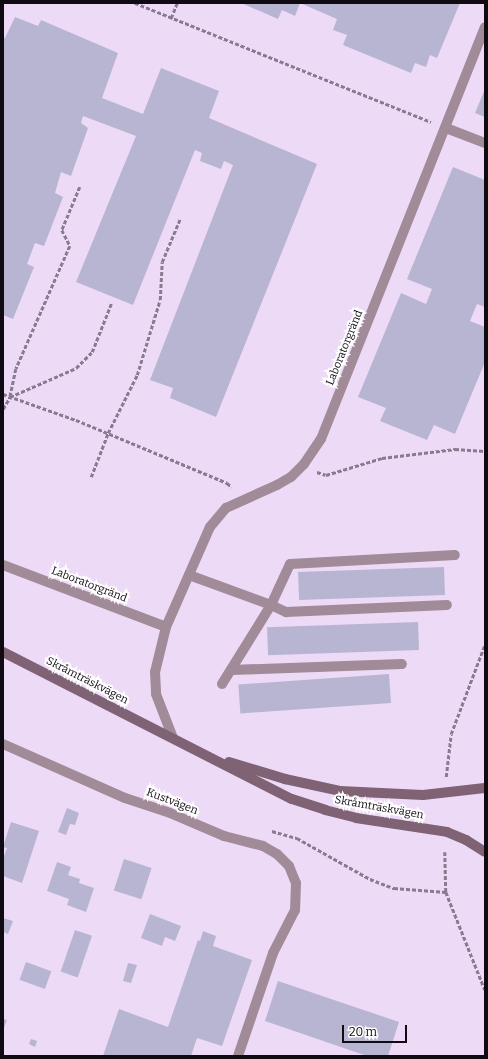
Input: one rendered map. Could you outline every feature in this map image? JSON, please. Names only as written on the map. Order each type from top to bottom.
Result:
[{"type":"main road","name":"Skråmträskvägen","points":[[3,652],[292,799],[324,810],[356,818],[447,832],[466,840],[485,852]]},
{"type":"main road","name":"Skråmträskvägen","points":[[203,754],[285,779],[340,791],[423,795],[485,788]]},
{"type":"street","name":"Laboratorgränd","points":[[173,738],[156,694],[155,672],[166,627],[210,527],[226,508],[277,485],[301,467],[321,439],[485,27]]},
{"type":"street","points":[[446,128],[485,143]]},
{"type":"street","points":[[222,684],[271,605],[290,564],[455,555]]},
{"type":"street","name":"Laboratorgränd","points":[[3,565],[166,627]]},
{"type":"street","points":[[189,575],[286,612],[447,605]]},
{"type":"street","points":[[231,670],[402,664]]},
{"type":"street","name":"Kustvägen","points":[[3,744],[125,798],[170,813],[224,836],[263,846],[277,854],[288,866],[296,883],[295,910],[273,953],[238,1056]]},
{"type":"path","points":[[135,3],[446,128]]},
{"type":"path","points":[[171,18],[176,3]]},
{"type":"path","points":[[3,409],[10,397],[16,369],[70,246],[62,230],[80,187]]},
{"type":"path","points":[[91,478],[108,433],[137,375],[160,300],[162,262],[180,219]]},
{"type":"path","points":[[10,397],[76,368],[92,352],[111,304]]},
{"type":"path","points":[[3,394],[76,420],[227,483],[245,499]]},
{"type":"path","points":[[301,467],[326,475],[382,458],[455,449],[485,451]]},
{"type":"path","points":[[445,781],[451,734],[485,644]]},
{"type":"path","points":[[445,852],[446,892],[485,990]]},
{"type":"building","points":[[241,3],[300,3],[295,16],[282,10],[278,19]]},
{"type":"building","points":[[300,3],[460,3],[437,58],[430,55],[426,67],[415,63],[411,73],[343,45],[347,35],[333,30],[337,19]]},
{"type":"building","points":[[15,17],[38,26],[41,20],[118,53],[102,98],[143,114],[161,68],[219,91],[209,118],[317,164],[216,417],[170,398],[173,388],[150,380],[233,165],[224,161],[221,169],[200,161],[202,153],[195,150],[133,305],[76,282],[136,136],[83,116],[81,123],[88,128],[71,176],[61,172],[55,193],[63,197],[44,246],[35,243],[27,264],[34,267],[13,319],[3,315],[3,37],[5,38]]},
{"type":"building","points":[[485,89],[485,117],[475,113]]},
{"type":"building","points":[[453,167],[485,180],[485,307],[477,304],[470,321],[485,327],[485,362],[455,434],[434,425],[427,440],[380,421],[386,408],[358,397],[401,293],[426,304],[432,289],[407,279]]},
{"type":"building","points":[[444,567],[445,595],[299,600],[298,572]]},
{"type":"building","points":[[418,622],[419,650],[268,655],[267,627]]},
{"type":"building","points":[[389,674],[391,703],[240,713],[238,685]]},
{"type":"building","points":[[67,808],[79,813],[75,825],[70,824],[66,835],[58,832]]},
{"type":"building","points":[[11,822],[39,831],[22,883],[3,876],[3,859],[7,848],[3,847]]},
{"type":"building","points":[[124,859],[152,868],[141,899],[114,890]]},
{"type":"building","points":[[57,862],[71,867],[68,875],[80,879],[79,883],[94,888],[86,912],[67,905],[69,899],[47,891]]},
{"type":"building","points":[[150,914],[181,926],[175,941],[165,937],[162,946],[141,938]]},
{"type":"building","points":[[3,918],[13,921],[8,934],[3,932]]},
{"type":"building","points":[[75,930],[92,936],[78,977],[61,972]]},
{"type":"building","points":[[203,931],[216,936],[213,946],[252,960],[222,1046],[197,1038],[191,1056],[103,1056],[119,1009],[168,1027],[198,940],[200,941]]},
{"type":"building","points":[[26,962],[51,971],[45,989],[20,980]]},
{"type":"building","points":[[128,963],[137,965],[131,983],[123,981]]},
{"type":"building","points":[[278,981],[399,1022],[388,1056],[367,1056],[265,1021]]},
{"type":"building","points":[[3,1019],[7,1020],[3,1030]]},
{"type":"building","points":[[31,1039],[37,1041],[35,1047],[29,1044]]}]
